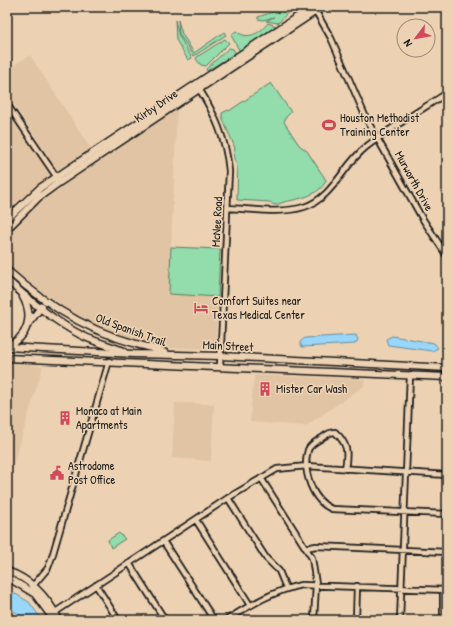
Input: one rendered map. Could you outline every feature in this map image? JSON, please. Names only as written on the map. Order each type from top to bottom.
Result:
[{"type":"main road","name":"Kirby Drive","points":[[7,219],[31,194],[58,180],[198,88],[314,8],[322,7]]},
{"type":"main road","name":"Kirby Drive","points":[[7,229],[58,180]]},
{"type":"main road","name":"Old Spanish Trail","points":[[7,270],[46,302],[68,316],[103,334],[160,350],[169,355]]},
{"type":"main road","name":"Old Spanish Trail","points":[[7,280],[41,309],[63,325],[99,342],[160,364]]},
{"type":"main road","points":[[19,290],[29,313],[27,326]]},
{"type":"main road","points":[[7,346],[19,340],[27,326],[46,302]]},
{"type":"main road","points":[[99,342],[103,334]]},
{"type":"main road","name":"Main Street","points":[[7,346],[134,354],[221,356],[447,368]]},
{"type":"main road","points":[[109,352],[109,362]]},
{"type":"main road","name":"Main Street","points":[[7,358],[447,377]]},
{"type":"main road","points":[[331,372],[332,362]]},
{"type":"main road","points":[[371,364],[371,374]]},
{"type":"main road","points":[[410,375],[411,366]]},
{"type":"main road","points":[[7,571],[20,576],[32,588],[53,616],[59,620]]},
{"type":"main road","points":[[7,577],[32,588]]},
{"type":"street","name":"Murworth Drive","points":[[314,8],[331,38],[358,101],[422,218],[447,256]]},
{"type":"street","name":"McNee Road","points":[[198,88],[218,122],[225,144],[229,171],[220,366]]},
{"type":"street","points":[[228,208],[293,209],[313,203],[328,191],[360,152],[378,138],[447,93]]},
{"type":"street","points":[[7,104],[58,180]]},
{"type":"street","points":[[32,588],[48,568],[52,557],[109,362]]},
{"type":"street","points":[[400,620],[410,375]]},
{"type":"street","points":[[345,469],[348,452],[335,432],[330,432],[311,445],[308,450],[307,477],[310,484],[326,507],[332,509],[447,514]]},
{"type":"street","points":[[53,616],[96,585],[228,498],[261,478],[282,468],[307,466],[447,475]]},
{"type":"street","points":[[261,478],[312,558],[316,584],[314,620]]},
{"type":"street","points":[[228,498],[266,558],[279,571],[286,588]]},
{"type":"street","points":[[196,520],[250,605]]},
{"type":"street","points":[[163,541],[214,620]]},
{"type":"street","points":[[306,548],[316,546],[447,552]]},
{"type":"street","points":[[129,563],[165,620]]},
{"type":"street","points":[[226,620],[265,596],[286,588],[316,584],[445,590],[443,620]]},
{"type":"street","points":[[96,585],[118,620]]},
{"type":"street","points":[[356,620],[357,586]]},
{"type":"shaded area","points":[[30,55],[91,149],[57,170],[14,104],[7,98],[7,70]]},
{"type":"shaded area","points":[[177,109],[169,294],[218,297],[215,349],[171,348],[130,339],[102,329],[59,306],[7,265],[7,234],[25,214],[49,195]]},
{"type":"shaded area","points":[[7,111],[51,176],[23,197],[7,213]]},
{"type":"shaded area","points":[[7,362],[43,366],[12,470],[7,468]]},
{"type":"shaded area","points":[[254,375],[365,379],[364,386],[306,426],[250,422]]},
{"type":"shaded area","points":[[175,403],[214,404],[211,461],[172,458]]},
{"type":"green space","points":[[284,7],[293,7],[278,23],[266,21],[274,17],[263,20],[258,19],[258,17],[284,8],[286,11]]},
{"type":"green space","points":[[175,20],[179,36],[192,58],[188,60],[176,40]]},
{"type":"green space","points":[[178,20],[182,34],[194,53],[224,32],[226,35],[194,56],[179,34]]},
{"type":"green space","points":[[268,23],[276,26],[241,51],[239,50],[231,35],[236,31],[240,34],[249,36],[258,33]]},
{"type":"green space","points":[[225,39],[229,43],[206,66],[201,65],[196,59],[197,57]]},
{"type":"green space","points":[[229,48],[233,49],[237,55],[221,62],[207,71],[206,69]]},
{"type":"green space","points":[[271,83],[291,112],[286,117],[284,122],[299,145],[307,151],[326,180],[319,190],[314,193],[277,205],[270,202],[237,200],[237,167],[233,154],[235,149],[222,117],[222,113],[228,110],[229,111]]},
{"type":"green space","points":[[171,247],[220,249],[218,297],[169,294]]},
{"type":"green space","points":[[119,533],[125,539],[111,548],[108,540]]},
{"type":"water","points":[[356,335],[358,340],[355,344],[302,347],[300,342],[305,338]]},
{"type":"water","points":[[392,336],[434,343],[438,348],[432,351],[388,345],[386,339]]},
{"type":"water","points":[[7,589],[29,602],[42,620],[25,620],[7,605]]},
{"type":"place","name":"Houston Methodist Training Center","points":[[329,125]]},
{"type":"place","name":"Comfort Suites near Texas Medical Center","points":[[201,308]]},
{"type":"place","name":"Mister Car Wash","points":[[265,389]]},
{"type":"place","name":"Monaco at Main Apartments","points":[[65,418]]},
{"type":"place","name":"Astrodome Post Office","points":[[57,473]]}]
